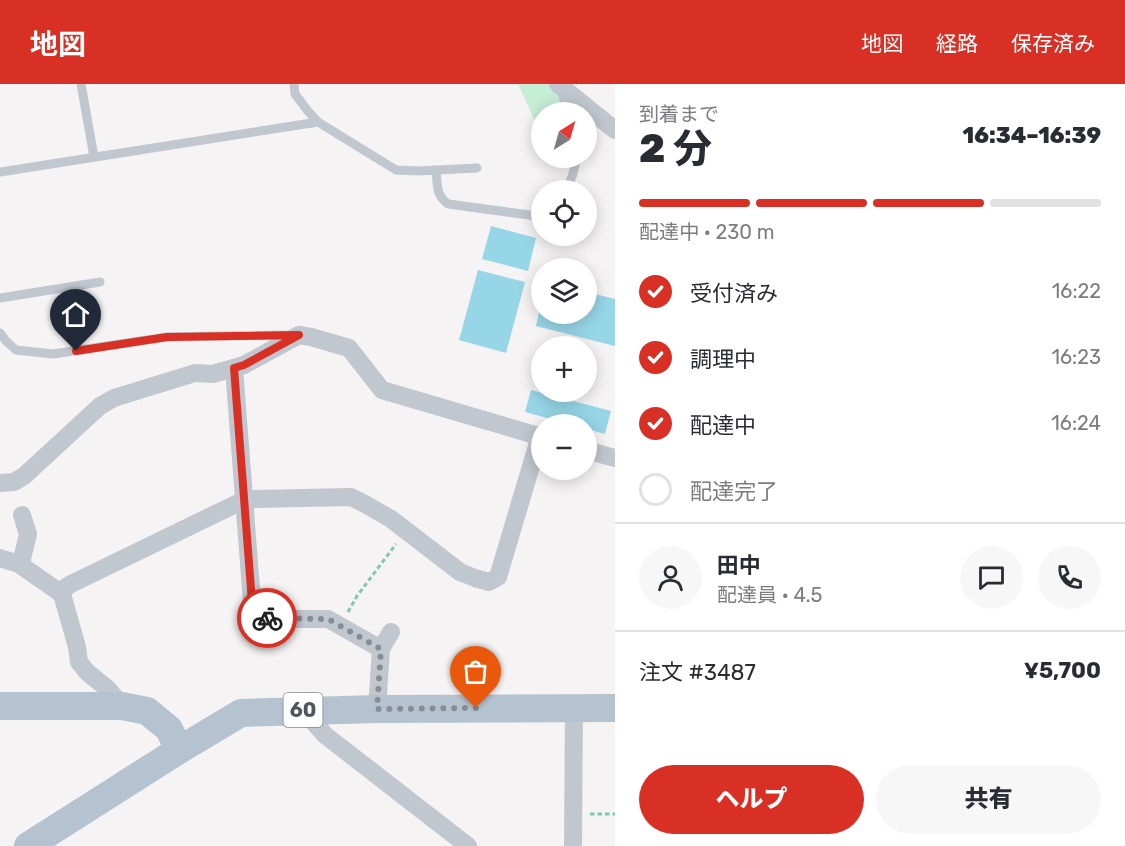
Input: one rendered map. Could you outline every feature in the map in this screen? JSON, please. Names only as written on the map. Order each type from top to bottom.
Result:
[{"type":"main road","points":[[0,706],[122,706],[147,711],[169,729],[180,750]]},
{"type":"main road","name":"60","points":[[28,846],[241,714],[303,710],[615,708]]},
{"type":"street","points":[[559,85],[615,130]]},
{"type":"street","points":[[0,483],[14,482],[24,476],[100,406],[114,398],[195,373],[213,374],[244,365],[299,335],[349,348],[382,390],[531,433]]},
{"type":"street","points":[[234,368],[252,602],[255,611],[270,619],[328,619],[381,649]]},
{"type":"street","points":[[597,453],[615,458]]},
{"type":"street","points":[[59,592],[236,504],[254,499],[351,497],[406,530],[460,572],[489,582],[498,577],[531,469]]},
{"type":"street","points":[[19,564],[28,534],[22,515]]},
{"type":"street","points":[[0,558],[19,564],[62,594],[79,662],[87,672],[108,689],[122,706]]},
{"type":"street","points":[[377,709],[381,649],[391,632]]},
{"type":"street","points":[[573,846],[574,708]]},
{"type":"street","points":[[303,710],[326,735],[468,846]]},
{"type":"lane","points":[[81,84],[94,157]]},
{"type":"lane","points":[[294,84],[296,94],[318,122],[396,170],[477,168]]},
{"type":"lane","points":[[559,85],[565,102]]},
{"type":"lane","points":[[0,172],[318,122]]},
{"type":"lane","points":[[436,170],[440,198],[448,204],[531,215]]},
{"type":"lane","points":[[0,298],[100,282]]},
{"type":"lane","points":[[0,333],[16,350],[53,354],[167,337],[299,335]]},
{"type":"path","points":[[342,626],[357,596],[406,530]]},
{"type":"path","points":[[573,814],[615,814]]},
{"type":"green space","points":[[518,84],[571,84],[572,102],[531,102],[531,112]]},
{"type":"water","points":[[491,226],[531,237],[531,246],[534,246],[528,271],[482,259]]},
{"type":"water","points":[[478,270],[525,282],[506,353],[459,340]]},
{"type":"water","points":[[597,294],[615,299],[615,346],[597,341],[597,336],[576,336],[536,326],[536,324],[597,324]]},
{"type":"water","points":[[531,390],[531,402],[577,402],[611,411],[605,434],[597,432],[597,414],[525,412]]},
{"type":"way so far","points":[[267,618],[328,619],[381,649],[377,709],[476,708]]},
{"type":"route","points":[[76,351],[167,337],[299,335],[244,365],[234,368],[252,602],[255,611],[267,618]]}]
